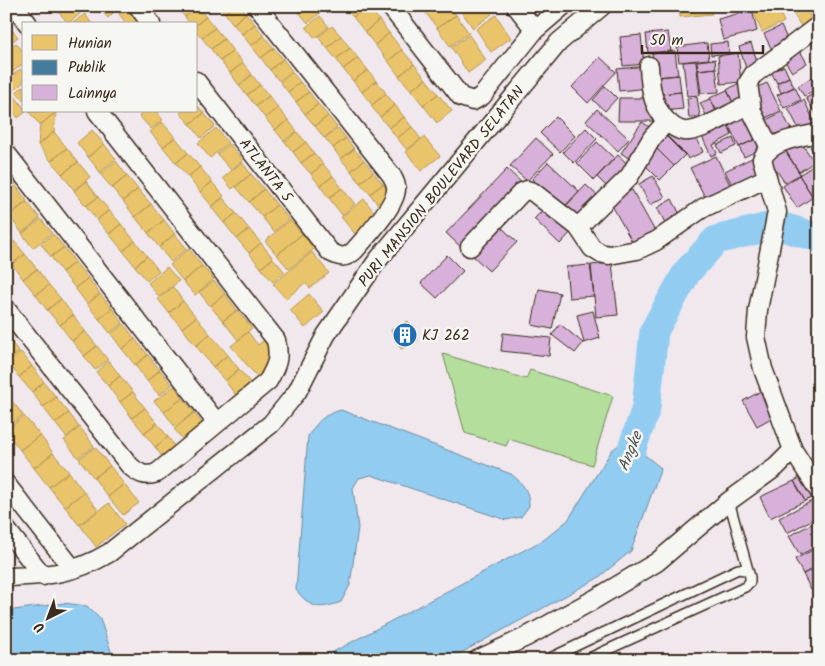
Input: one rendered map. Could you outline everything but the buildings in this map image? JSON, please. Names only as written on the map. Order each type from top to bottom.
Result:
[{"type":"street","points":[[15,6],[27,22]]},
{"type":"street","points":[[138,6],[150,22]]},
{"type":"street","name":"ATLANTA 5","points":[[198,84],[330,252],[338,257],[347,257],[354,252],[391,205],[396,194],[396,185],[392,176],[257,6]]},
{"type":"street","points":[[390,6],[460,97],[473,101],[482,96],[535,30],[563,6]]},
{"type":"street","points":[[516,6],[535,30]]},
{"type":"street","name":"PURI MANSION BOULEVARD SELATAN","points":[[6,577],[43,576],[73,569],[109,553],[271,424],[297,392],[326,335],[377,262],[560,42],[602,6]]},
{"type":"street","points":[[770,148],[752,112],[748,83],[753,74],[819,24]]},
{"type":"street","points":[[649,66],[650,86],[658,110],[666,122],[679,130],[687,132],[700,128],[742,108],[752,112]]},
{"type":"street","points":[[6,309],[138,473],[147,476],[157,473],[268,381],[275,368],[279,354],[276,340],[98,112]]},
{"type":"street","points":[[578,227],[629,177],[652,138],[666,122]]},
{"type":"street","points":[[819,133],[796,138],[770,148],[762,159],[777,212],[758,310],[756,337],[763,369],[793,450],[814,472],[819,491]]},
{"type":"street","points":[[6,153],[217,423]]},
{"type":"street","points":[[470,247],[522,192],[527,190],[533,192],[578,227],[592,248],[600,253],[609,255],[637,250],[656,241],[703,208],[767,178]]},
{"type":"street","points":[[477,660],[526,637],[657,562],[729,501],[776,467],[793,450]]},
{"type":"street","points":[[6,484],[73,569]]},
{"type":"street","points":[[6,529],[43,576]]},
{"type":"lane","points":[[586,660],[750,582],[729,501]]},
{"type":"lane","points":[[546,660],[738,569],[749,573]]},
{"type":"lane","points":[[658,607],[666,622]]},
{"type":"green space","points":[[443,354],[526,379],[530,370],[613,396],[592,465],[509,439],[506,446],[465,433]]},
{"type":"water","points":[[341,410],[511,474],[524,488],[528,496],[529,506],[521,517],[506,520],[371,475],[359,478],[353,488],[358,528],[350,585],[341,602],[321,607],[311,604],[296,590],[308,436],[322,419]]},
{"type":"water","points":[[626,440],[661,468],[631,551],[598,578],[448,660],[318,660],[545,539],[568,520],[612,450]]},
{"type":"water","points":[[64,603],[87,606],[100,619],[114,660],[64,660],[57,654],[20,660],[6,660],[6,611]]},
{"type":"waterway","name":"Angke","points":[[618,481],[629,457],[646,408],[654,331],[687,272],[716,240],[776,225],[819,238]]},
{"type":"place","name":"KJ 262","points":[[405,335]]}]
